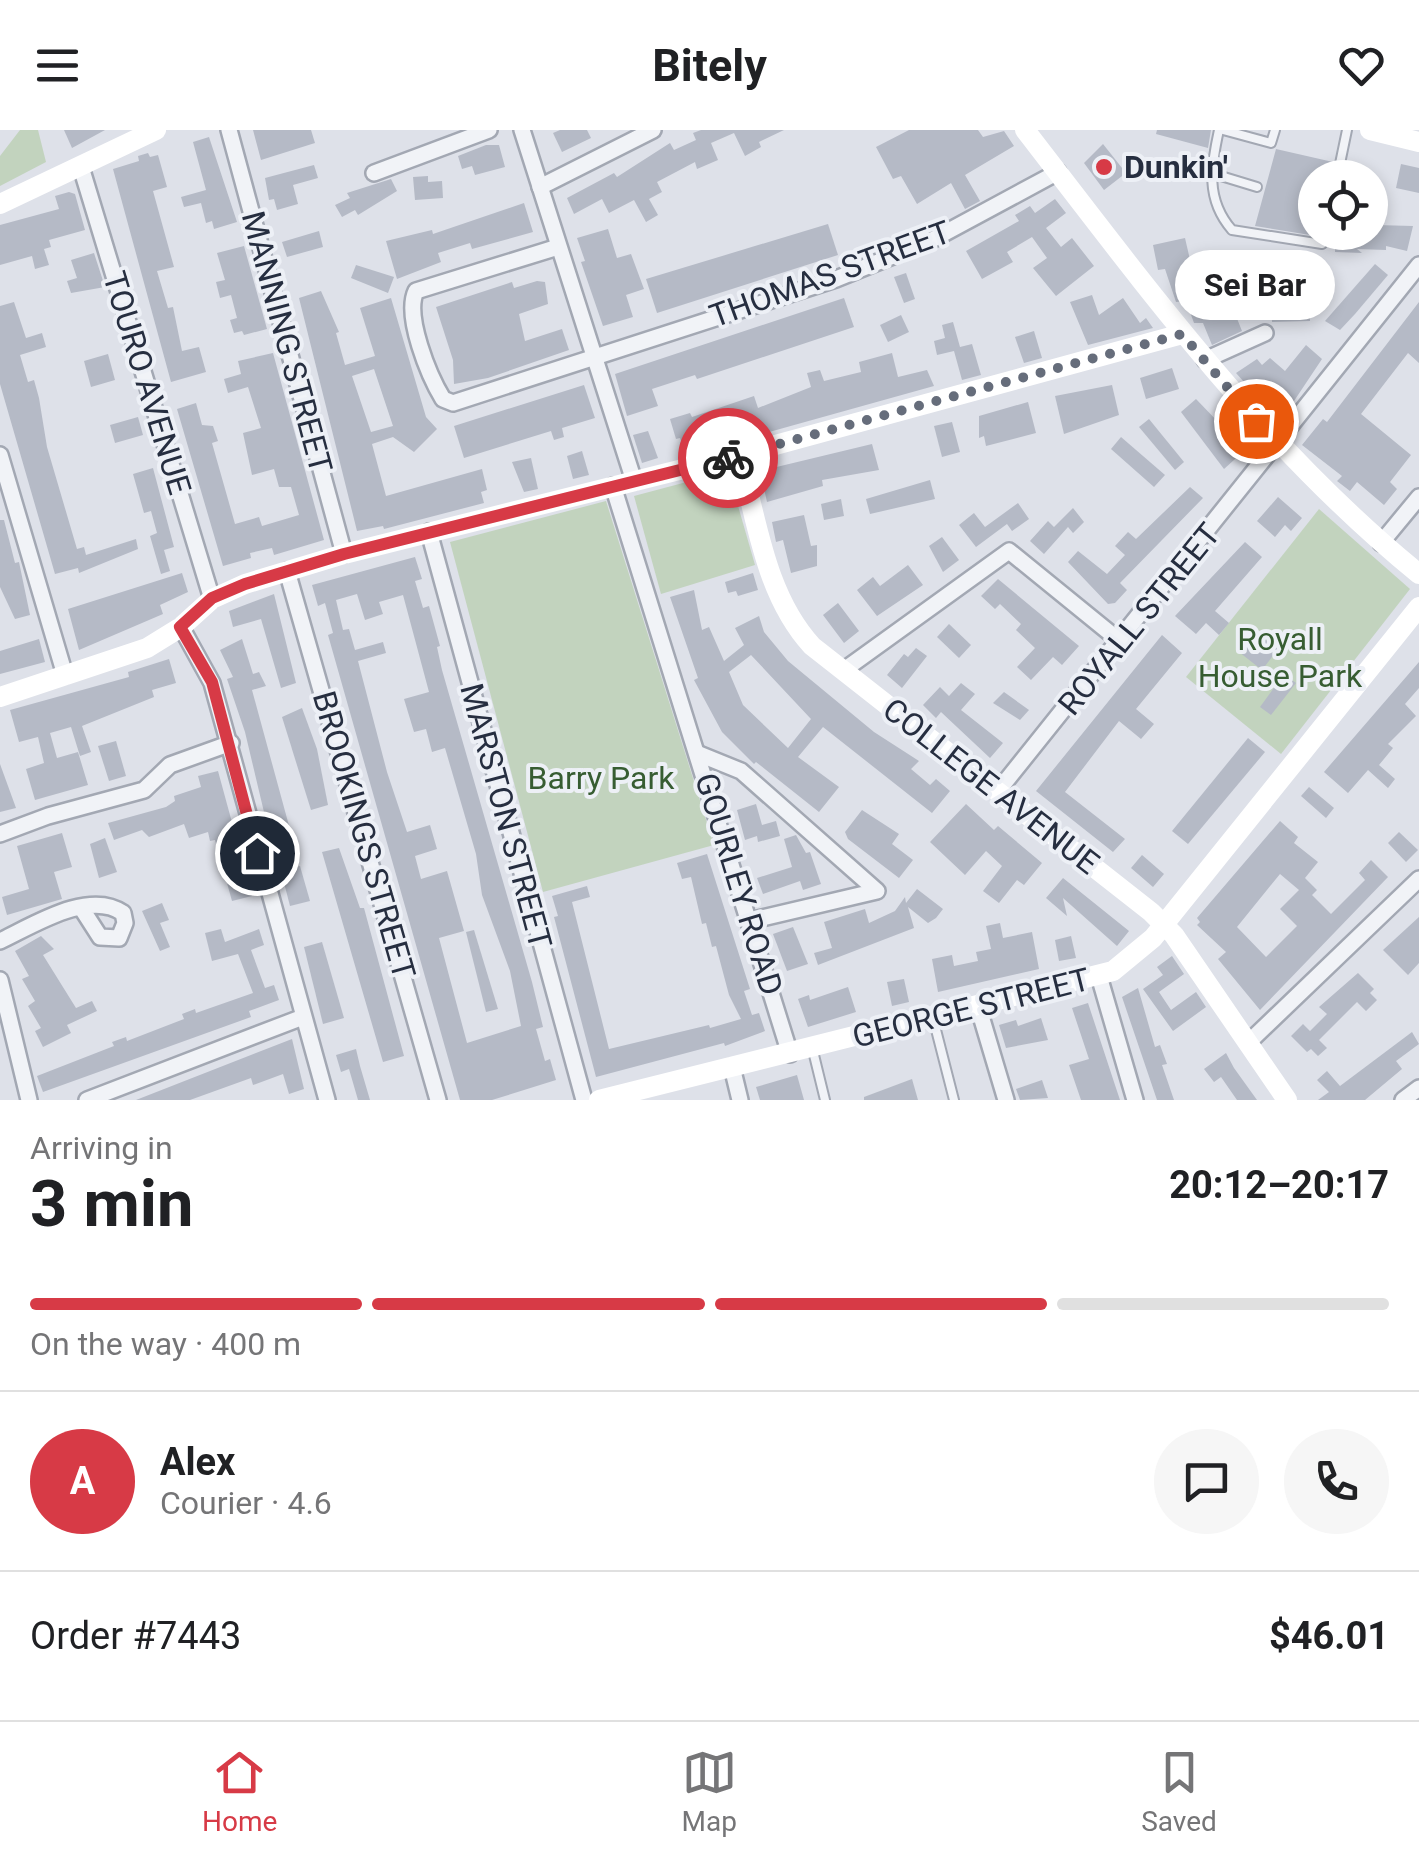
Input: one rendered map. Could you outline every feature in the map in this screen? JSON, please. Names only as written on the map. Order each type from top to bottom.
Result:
[{"type":"street","points":[[0,204],[156,130]]},
{"type":"street","name":"MANNING STREET","points":[[229,130],[344,554]]},
{"type":"street","points":[[374,174],[489,130]]},
{"type":"street","name":"GOURLEY ROAD","points":[[522,130],[595,359],[624,484],[699,754],[790,1054]]},
{"type":"street","points":[[540,187],[653,130]]},
{"type":"street","points":[[1026,130],[1182,334],[1279,446],[1419,574]]},
{"type":"street","points":[[1370,130],[1419,142]]},
{"type":"street","name":"TOURO AVENUE","points":[[81,167],[212,598]]},
{"type":"street","name":"THOMAS STREET","points":[[558,247],[416,291],[411,302],[436,389],[443,399],[453,402],[595,359],[850,274],[1003,205],[1058,172]]},
{"type":"street","name":"ROYALL STREET","points":[[998,791],[1279,446],[1419,265]]},
{"type":"street","points":[[1205,360],[1265,333]]},
{"type":"street","points":[[0,697],[147,648],[180,627],[212,598],[288,571],[739,455],[1182,334]]},
{"type":"street","points":[[0,455],[65,675]]},
{"type":"street","name":"COLLEGE AVENUE","points":[[739,455],[780,602],[794,626],[1164,926],[1249,1042],[1286,1100]]},
{"type":"street","points":[[1381,543],[1419,497]]},
{"type":"street","name":"MARSTON STREET","points":[[429,532],[584,1100]]},
{"type":"street","points":[[844,670],[1008,551],[1122,642]]},
{"type":"street","name":"BROOKINGS STREET","points":[[288,571],[438,1100]]},
{"type":"street","name":"GEORGE STREET","points":[[599,1100],[1099,976],[1129,960],[1164,926],[1419,607]]},
{"type":"street","points":[[180,627],[212,682],[231,743],[327,1100]]},
{"type":"street","points":[[0,834],[48,816],[144,790],[170,765],[231,743]]},
{"type":"street","points":[[699,754],[741,771],[877,891],[749,921]]},
{"type":"street","points":[[1249,1042],[1419,879]]},
{"type":"street","points":[[0,940],[64,912],[82,909]]},
{"type":"street","points":[[1099,976],[1136,1100]]},
{"type":"street","points":[[0,980],[29,1100]]},
{"type":"street","points":[[978,1006],[1006,1100]]},
{"type":"street","points":[[87,1100],[303,1018]]},
{"type":"street","points":[[732,1067],[740,1100]]},
{"type":"street","points":[[1403,1100],[1419,1088]]},
{"type":"lane","points":[[1274,130],[1272,143],[1221,130],[1211,173],[1222,216],[1240,234],[1298,241]]},
{"type":"lane","points":[[1341,160],[1347,130]]},
{"type":"lane","points":[[1211,173],[1257,187]]},
{"type":"lane","points":[[933,1018],[954,1100]]},
{"type":"lane","points":[[812,1049],[825,1100]]},
{"type":"green space","points":[[20,130],[38,130],[46,162],[0,186],[0,156]]},
{"type":"green space","points":[[728,471],[755,565],[661,594],[634,496]]},
{"type":"green space","name":"Barry Park","points":[[606,501],[714,845],[543,892],[450,542]]},
{"type":"green space","name":"Royall House Park","points":[[1319,509],[1410,589],[1281,754],[1186,677]]},
{"type":"building","points":[[64,130],[105,130],[72,148]]},
{"type":"building","points":[[253,130],[311,130],[315,143],[261,160]]},
{"type":"building","points":[[587,130],[591,138],[562,152],[553,133]]},
{"type":"building","points":[[784,130],[759,142],[761,147],[745,156],[734,133],[711,143],[718,160],[697,169],[695,162],[657,182],[662,192],[649,199],[658,215],[646,222],[634,200],[609,213],[602,199],[574,214],[567,198],[614,173],[617,177],[670,143],[674,150],[696,140],[693,133]]},
{"type":"building","points":[[909,130],[978,130],[983,137],[1004,131],[1014,146],[965,175],[980,201],[965,209],[951,183],[917,204],[901,176],[893,179],[876,147]]},
{"type":"building","points":[[1157,130],[1211,130],[1208,148],[1156,134]]},
{"type":"building","points":[[209,137],[237,222],[214,229],[212,221],[206,223],[201,203],[184,207],[181,197],[206,190],[193,142]]},
{"type":"building","name":"Dunkin'","points":[[1103,144],[1126,173],[1104,190],[1084,163]]},
{"type":"building","points":[[486,145],[499,145],[505,167],[475,175],[472,166],[462,169],[458,156]]},
{"type":"building","points":[[1276,149],[1324,160],[1298,160],[1298,233],[1255,226]]},
{"type":"building","points":[[148,153],[150,157],[158,155],[167,187],[153,191],[174,267],[157,271],[168,308],[173,307],[182,351],[199,347],[206,372],[171,382],[113,169],[139,161],[138,156]]},
{"type":"building","points":[[1401,164],[1419,168],[1419,193],[1396,188]]},
{"type":"building","points":[[314,165],[318,178],[293,185],[298,204],[277,210],[274,199],[269,200],[265,178]]},
{"type":"building","points":[[428,176],[428,182],[442,181],[443,198],[415,200],[413,177]]},
{"type":"building","points":[[391,179],[397,191],[358,215],[355,210],[342,217],[335,205],[350,198],[347,193]]},
{"type":"building","points":[[75,194],[85,230],[49,240],[51,247],[44,249],[49,265],[35,269],[32,256],[0,265],[0,225],[59,209],[55,196]]},
{"type":"building","points":[[1055,199],[1066,213],[1046,228],[1061,247],[1072,238],[1094,266],[1056,296],[1033,268],[1047,258],[1032,237],[1007,252],[1013,262],[982,279],[966,251],[1019,221],[1015,215],[1030,206],[1035,213]]},
{"type":"building","points":[[524,203],[533,232],[472,249],[470,243],[438,253],[441,262],[397,279],[386,241],[432,230],[433,234]]},
{"type":"building","points":[[828,224],[838,255],[657,313],[646,279]]},
{"type":"building","points":[[1388,225],[1413,226],[1407,251],[1388,246]]},
{"type":"building","points":[[608,229],[617,258],[631,254],[644,289],[626,295],[633,317],[603,326],[577,238]]},
{"type":"building","points":[[319,231],[323,247],[287,257],[282,242]]},
{"type":"building","points":[[1185,238],[1194,277],[1211,277],[1229,319],[1236,316],[1242,331],[1212,345],[1203,323],[1194,323],[1186,301],[1176,302],[1165,269],[1158,270],[1153,245]]},
{"type":"building","points":[[244,246],[267,329],[244,335],[242,331],[234,333],[230,320],[237,318],[231,295],[220,298],[216,282],[225,280],[217,253]]},
{"type":"building","points":[[94,253],[105,287],[71,293],[67,281],[77,278],[71,260]]},
{"type":"building","points":[[1375,264],[1388,275],[1355,314],[1340,330],[1325,321]]},
{"type":"building","points":[[356,265],[394,277],[388,293],[351,278]]},
{"type":"building","points":[[1271,272],[1309,272],[1310,321],[1272,322]]},
{"type":"building","points":[[906,273],[915,299],[904,303],[894,277]]},
{"type":"building","points":[[512,282],[514,288],[545,282],[548,304],[519,314],[525,341],[562,329],[569,350],[488,378],[454,384],[453,360],[436,307]]},
{"type":"building","points":[[321,291],[339,332],[336,333],[345,365],[375,356],[360,308],[391,298],[426,417],[437,429],[414,452],[393,437],[372,444],[386,496],[482,469],[487,490],[481,492],[484,503],[384,529],[383,526],[357,531],[299,298]],"holes":[[[374,369],[393,426],[371,432],[352,376]]]},
{"type":"building","points":[[1092,295],[1099,315],[1123,298],[1140,323],[1146,318],[1153,328],[1088,345],[1070,302]]},
{"type":"building","points":[[844,298],[854,327],[697,379],[695,375],[652,389],[658,406],[627,416],[615,374]]},
{"type":"building","points":[[14,302],[26,338],[42,333],[46,347],[20,355],[28,382],[34,380],[47,447],[77,549],[84,547],[86,555],[136,539],[138,549],[79,573],[78,568],[55,574],[0,384],[0,306]]},
{"type":"building","points":[[1419,302],[1419,363],[1408,353],[1361,414],[1411,455],[1390,482],[1397,489],[1384,505],[1357,482],[1350,491],[1337,481],[1342,476],[1302,445],[1323,419],[1327,422]]},
{"type":"building","points":[[901,315],[909,332],[888,342],[880,325]]},
{"type":"building","points":[[953,322],[960,347],[972,344],[981,375],[962,380],[954,351],[937,355],[934,341],[945,338],[942,325]]},
{"type":"building","points":[[1034,331],[1042,358],[1024,363],[1015,337]]},
{"type":"building","points":[[1306,345],[1322,359],[1284,416],[1279,411],[1274,416],[1236,373],[1257,359],[1262,365],[1270,358],[1285,371]]},
{"type":"building","points":[[273,353],[324,540],[274,555],[272,548],[250,553],[251,558],[223,566],[177,409],[196,403],[202,425],[213,426],[218,441],[212,443],[235,524],[259,517],[262,526],[299,515],[291,487],[279,487],[274,469],[252,475],[243,433],[261,428],[248,387],[228,393],[224,379],[241,374],[238,361]]},
{"type":"building","points":[[892,353],[898,377],[927,370],[934,386],[715,447],[685,453],[680,438],[676,439],[670,419],[690,413],[692,417],[754,396],[758,408],[811,387],[807,373],[820,370],[824,381],[861,372],[859,362]]},
{"type":"building","points":[[108,354],[115,380],[91,387],[84,361]]},
{"type":"building","points":[[1172,368],[1179,389],[1146,399],[1140,378]]},
{"type":"building","points":[[584,385],[595,418],[562,428],[564,437],[554,440],[551,431],[464,458],[454,426]]},
{"type":"building","points":[[1112,385],[1119,415],[1064,434],[1055,396]]},
{"type":"building","points":[[1196,399],[1245,450],[1224,469],[1181,412]]},
{"type":"building","points":[[1028,402],[1036,433],[986,446],[984,436],[979,438],[979,416]]},
{"type":"building","points":[[138,417],[143,435],[115,443],[110,425]]},
{"type":"building","points":[[1149,419],[1184,462],[1175,470],[1139,427]]},
{"type":"building","points":[[952,422],[960,452],[942,457],[934,426]]},
{"type":"building","points":[[648,431],[658,458],[642,463],[633,435]]},
{"type":"building","points":[[1121,437],[1165,475],[1154,487],[1111,449]]},
{"type":"building","points":[[872,444],[879,470],[822,480],[823,486],[767,502],[760,471]]},
{"type":"building","points":[[582,451],[589,475],[573,479],[567,456]]},
{"type":"building","points":[[531,458],[538,489],[524,492],[512,462]]},
{"type":"building","points":[[153,468],[174,547],[164,550],[170,571],[161,574],[150,536],[157,533],[151,511],[144,513],[133,474]]},
{"type":"building","points":[[930,480],[935,499],[870,514],[866,499]]},
{"type":"building","points":[[1190,487],[1203,498],[1120,583],[1127,590],[1115,603],[1108,604],[1068,562],[1078,551],[1107,574],[1125,555],[1115,546],[1128,532],[1136,539]]},
{"type":"building","points":[[1278,497],[1302,518],[1291,531],[1285,525],[1275,537],[1257,521]]},
{"type":"building","points":[[841,499],[844,516],[824,520],[821,504]]},
{"type":"building","points":[[1018,503],[1029,519],[1012,531],[1007,524],[976,547],[959,525],[974,513],[985,527]]},
{"type":"building","points":[[1073,508],[1084,522],[1073,533],[1068,527],[1044,554],[1030,541],[1048,521],[1054,527]]},
{"type":"building","points":[[804,515],[811,546],[817,545],[817,566],[791,573],[783,540],[776,542],[772,522]]},
{"type":"building","points":[[0,520],[4,520],[15,563],[19,562],[30,615],[15,619],[0,587]]},
{"type":"building","points":[[942,537],[959,560],[943,572],[929,546]]},
{"type":"building","points":[[1245,542],[1262,557],[1215,611],[1229,623],[1219,635],[1206,623],[1196,634],[1175,616]]},
{"type":"building","points":[[415,557],[422,579],[415,581],[423,608],[429,606],[442,670],[532,982],[543,1027],[536,1029],[545,1061],[550,1059],[556,1080],[492,1100],[460,1100],[328,635],[333,633],[325,603],[318,606],[312,585]],"holes":[[[357,594],[365,620],[383,614],[379,602],[403,595],[429,692],[404,699],[414,732],[426,729],[432,752],[445,748],[476,854],[482,895],[510,971],[521,1026],[467,1043],[439,938],[464,931],[447,871],[421,879],[415,856],[437,849],[430,825],[407,832],[358,661],[386,653],[383,642],[355,650],[349,629],[343,630],[336,600]]]},
{"type":"building","points":[[908,565],[923,585],[877,616],[857,590],[873,577],[880,586]]},
{"type":"building","points":[[182,573],[188,592],[160,605],[163,614],[79,650],[68,609]]},
{"type":"building","points":[[753,573],[758,590],[738,596],[736,591],[728,593],[725,582]]},
{"type":"building","points":[[998,579],[1079,646],[1062,665],[1053,657],[1031,680],[1017,667],[1035,648],[1016,630],[1021,624],[1000,604],[995,609],[981,596]]},
{"type":"building","points":[[694,590],[702,630],[709,627],[724,661],[744,645],[735,628],[759,616],[764,632],[788,661],[874,732],[919,761],[911,769],[930,785],[936,779],[950,791],[932,813],[823,727],[798,757],[839,787],[819,812],[754,764],[722,732],[694,680],[698,678],[670,597]],"holes":[[[751,655],[811,719],[788,748],[743,705],[729,672]]]},
{"type":"building","points":[[274,594],[296,683],[281,688],[261,619],[233,627],[229,611]]},
{"type":"building","points":[[838,603],[859,631],[844,643],[823,615]]},
{"type":"building","points":[[949,624],[971,645],[959,658],[937,637]]},
{"type":"building","points":[[1255,632],[1278,649],[1262,670],[1239,652]]},
{"type":"building","points":[[1162,635],[1182,653],[1136,709],[1154,724],[1141,739],[1119,721],[1065,792],[1125,839],[1113,852],[1036,791]]},
{"type":"building","points":[[39,639],[45,662],[0,674],[0,651]]},
{"type":"building","points":[[242,639],[253,674],[259,672],[266,686],[252,690],[294,844],[273,850],[245,732],[227,679],[233,677],[220,650]]},
{"type":"building","points":[[916,648],[927,656],[902,688],[887,675],[904,654],[908,657]]},
{"type":"building","points":[[169,659],[176,683],[152,690],[154,697],[82,726],[91,752],[80,756],[71,727],[50,733],[57,758],[78,752],[88,785],[35,800],[26,769],[44,763],[38,737],[19,742],[10,710],[129,677],[128,672]]},
{"type":"building","points":[[1419,662],[1419,688],[1405,704],[1416,716],[1388,744],[1393,748],[1379,765],[1395,779],[1388,788],[1368,770],[1348,793],[1324,772]]},
{"type":"building","points":[[1284,674],[1296,683],[1271,715],[1260,707]]},
{"type":"building","points":[[961,683],[975,694],[961,710],[1003,743],[990,758],[941,712],[936,718],[923,705],[940,687],[949,696]]},
{"type":"building","points":[[1004,692],[1029,710],[1020,720],[993,703]]},
{"type":"building","points":[[302,708],[317,749],[328,805],[311,810],[282,717]]},
{"type":"building","points":[[1248,738],[1265,752],[1188,844],[1172,831]]},
{"type":"building","points":[[116,741],[126,776],[109,781],[98,746]]},
{"type":"building","points":[[0,764],[16,808],[0,812]]},
{"type":"building","points":[[218,771],[252,896],[232,901],[215,840],[210,841],[208,832],[189,838],[184,824],[149,837],[142,830],[114,840],[108,823],[166,807],[175,801],[174,796],[201,787],[198,776]]},
{"type":"building","points":[[1309,787],[1334,808],[1326,818],[1301,796]]},
{"type":"building","points":[[756,804],[762,825],[776,821],[780,836],[758,842],[757,836],[745,840],[737,810]]},
{"type":"building","points":[[966,804],[994,830],[998,826],[1042,863],[1024,885],[1017,880],[999,903],[983,891],[1002,866],[986,851],[965,875],[930,842]]},
{"type":"building","points":[[862,810],[899,834],[892,844],[913,860],[899,878],[848,839],[845,832]]},
{"type":"building","points":[[1280,821],[1298,837],[1294,843],[1318,862],[1305,878],[1317,890],[1312,895],[1331,914],[1365,880],[1359,873],[1371,860],[1388,877],[1260,1010],[1218,959],[1226,952],[1197,925],[1197,918]],"holes":[[[1280,874],[1299,890],[1280,909],[1297,926],[1266,957],[1237,927]]]},
{"type":"building","points":[[1399,832],[1418,850],[1406,862],[1388,843]]},
{"type":"building","points":[[62,833],[72,867],[54,872],[62,899],[7,915],[2,897],[29,889],[17,846]]},
{"type":"building","points":[[796,835],[806,853],[810,852],[821,884],[803,890],[800,881],[763,894],[757,878],[792,867],[784,839]]},
{"type":"building","points":[[105,838],[117,872],[99,878],[90,844]]},
{"type":"building","points":[[339,848],[360,908],[364,908],[404,1056],[383,1062],[322,852]]},
{"type":"building","points":[[707,854],[750,989],[744,991],[752,1015],[759,1013],[765,1031],[725,1046],[724,1043],[596,1077],[554,917],[558,916],[552,896],[587,886],[590,897],[572,902],[609,1049],[709,1025],[710,1028],[741,1019],[729,995],[716,946],[712,947],[706,923],[702,924],[691,877],[682,879],[677,863]]},
{"type":"building","points":[[1142,855],[1164,874],[1153,887],[1131,868]]},
{"type":"building","points":[[300,866],[310,901],[290,906],[281,871]]},
{"type":"building","points":[[1063,878],[1129,931],[1117,946],[1063,898],[1067,916],[1046,898]]},
{"type":"building","points":[[917,889],[943,909],[936,918],[928,923],[908,907],[914,928],[818,965],[814,953],[832,948],[824,922],[865,909],[869,923],[895,911]]},
{"type":"building","points":[[162,903],[169,920],[160,923],[170,947],[160,951],[142,911]]},
{"type":"building","points":[[1419,917],[1419,963],[1408,975],[1383,950]]},
{"type":"building","points":[[1000,923],[1003,938],[1032,932],[1039,969],[938,992],[932,959],[952,955],[954,966],[978,961],[976,952],[991,949],[986,926]]},
{"type":"building","points":[[793,927],[808,964],[787,971],[773,934]]},
{"type":"building","points":[[221,929],[225,942],[259,929],[264,945],[251,950],[265,988],[274,985],[279,1000],[249,1011],[251,1017],[43,1092],[37,1076],[114,1046],[112,1042],[126,1037],[127,1041],[184,1019],[182,1014],[195,1009],[196,1013],[253,993],[238,954],[212,961],[205,933]]},
{"type":"building","points":[[474,930],[498,1009],[486,1012],[466,932]]},
{"type":"building","points":[[41,936],[54,949],[43,955],[76,1008],[92,1001],[97,1011],[67,1025],[71,1033],[43,1047],[35,1031],[41,1028],[28,1006],[35,1001],[22,979],[29,976],[15,951]]},
{"type":"building","points":[[1071,936],[1076,958],[1059,961],[1055,940]]},
{"type":"building","points":[[322,942],[344,1018],[323,1024],[304,947]]},
{"type":"building","points":[[1172,956],[1184,974],[1159,992],[1171,1010],[1196,992],[1206,1007],[1173,1031],[1143,989],[1163,975],[1157,967]]},
{"type":"building","points":[[1358,973],[1374,989],[1370,993],[1377,1000],[1366,1011],[1357,1002],[1319,1040],[1327,1048],[1318,1056],[1311,1049],[1307,1052],[1291,1036],[1303,1024],[1310,1031],[1327,1014],[1319,1007]]},
{"type":"building","points":[[904,979],[909,1002],[892,1006],[887,982]]},
{"type":"building","points":[[848,987],[856,1012],[808,1027],[798,999],[809,995],[810,1000]]},
{"type":"building","points":[[1138,988],[1155,1047],[1160,1045],[1167,1064],[1162,1065],[1174,1100],[1157,1100],[1122,997]]},
{"type":"building","points":[[1088,1003],[1120,1100],[1081,1100],[1069,1065],[1089,1059],[1072,1008]]},
{"type":"building","points":[[1041,1018],[1048,1040],[1006,1048],[999,1025],[1016,1020],[1018,1026]]},
{"type":"building","points":[[1412,1032],[1419,1044],[1396,1061],[1402,1069],[1365,1100],[1318,1100],[1329,1092],[1317,1080],[1327,1071],[1340,1086]]},
{"type":"building","points":[[292,1039],[304,1089],[289,1094],[283,1074],[253,1085],[251,1078],[190,1100],[136,1100]]},
{"type":"building","points":[[356,1049],[370,1100],[358,1100],[349,1069],[341,1072],[336,1055]]},
{"type":"building","points":[[1226,1053],[1257,1100],[1237,1100],[1221,1077],[1214,1082],[1204,1069]]},
{"type":"building","points":[[797,1075],[804,1100],[760,1100],[756,1087]]},
{"type":"building","points":[[912,1079],[918,1100],[864,1100],[864,1097]]},
{"type":"building","points":[[1042,1080],[1048,1098],[1020,1100],[1016,1089]]},
{"type":"way so far","points":[[728,458],[1182,334],[1256,421]]},
{"type":"place","name":"Dunkin'","points":[[1104,167]]},
{"type":"place","name":"Sei Bar","points":[[1256,421]]},
{"type":"route","points":[[257,853],[212,682],[180,627],[212,598],[344,554],[728,458]]}]
